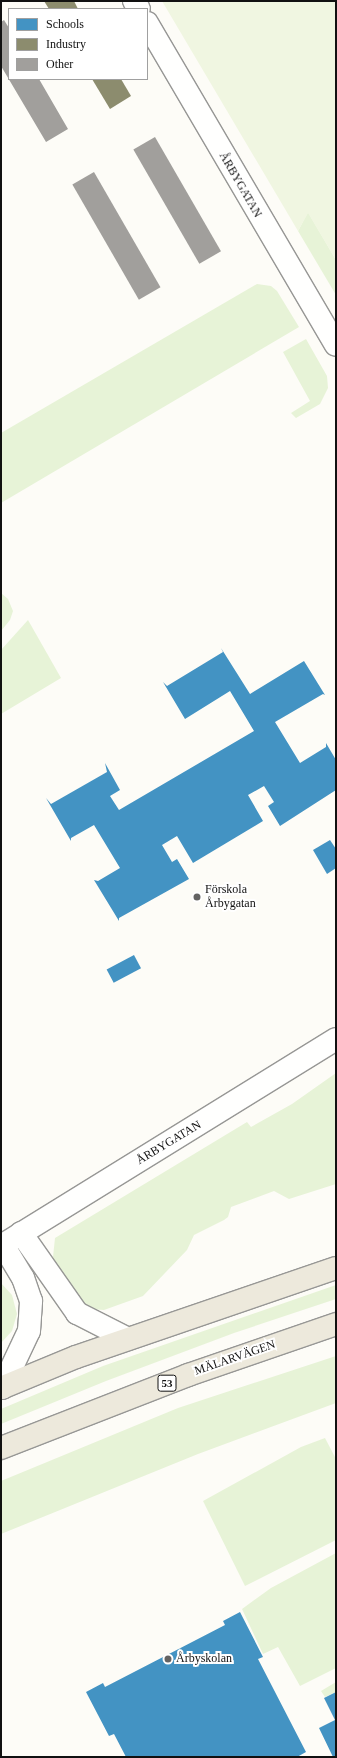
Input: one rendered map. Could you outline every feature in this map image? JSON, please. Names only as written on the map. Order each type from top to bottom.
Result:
[{"type":"main road","points":[[1,1388],[76,1357],[336,1268]]},
{"type":"main road","name":"MÄLARVÄGEN","points":[[1,1448],[188,1375],[336,1324]]},
{"type":"street","name":"ÅRBYGATAN","points":[[148,25],[336,345]]},
{"type":"street","name":"ÅRBYGATAN","points":[[2,1245],[336,1040]]},
{"type":"street","points":[[21,1234],[77,1313],[128,1339]]},
{"type":"street","points":[[1,1388],[29,1331],[31,1301],[23,1278],[2,1245]]},
{"type":"green space","points":[[162,1],[336,1],[336,260],[308,213],[298,231]]},
{"type":"green space","points":[[308,212],[336,260],[336,295],[298,231]]},
{"type":"green space","points":[[257,284],[271,286],[277,291],[299,327],[1,503],[1,433]]},
{"type":"green space","points":[[306,339],[327,376],[328,388],[320,404],[296,418],[291,413],[310,401],[283,352]]},
{"type":"green space","points":[[1,593],[8,599],[13,611],[10,620],[1,631]]},
{"type":"green space","points":[[28,620],[61,678],[1,714],[1,650]]},
{"type":"green space","points":[[336,1073],[336,1184],[289,1199],[274,1191],[231,1207],[228,1217],[194,1235],[187,1250],[143,1296],[104,1310],[91,1309],[83,1302],[57,1266],[53,1257],[55,1238],[247,1122],[251,1127],[292,1104]]},
{"type":"green space","points":[[1,1283],[12,1295],[17,1314],[12,1331],[1,1343]]},
{"type":"green space","points":[[336,1285],[336,1299],[234,1333],[106,1381],[1,1424],[1,1409],[103,1366]]},
{"type":"green space","points":[[336,1356],[336,1403],[198,1454],[1,1534],[1,1481],[178,1408]]},
{"type":"green space","points":[[325,1438],[336,1459],[336,1540],[245,1586],[203,1501],[301,1447]]},
{"type":"green space","points":[[336,1553],[336,1668],[300,1686],[278,1647],[263,1654],[242,1609],[271,1588]]},
{"type":"green space","points":[[336,1682],[336,1692],[325,1697],[321,1691]]},
{"type":"building: Schools","points":[[221,648],[250,694],[304,661],[325,695],[323,694],[275,722],[300,763],[326,747],[326,743],[336,760],[336,790],[280,826],[268,806],[274,802],[264,786],[248,795],[263,821],[193,863],[177,836],[162,845],[172,862],[177,859],[189,879],[119,918],[119,921],[94,880],[98,881],[120,868],[94,825],[71,838],[71,841],[46,798],[51,804],[107,772],[105,763],[120,790],[110,796],[119,810],[254,731],[230,691],[185,719],[163,682],[167,686],[223,652]]},
{"type":"building: Schools","points":[[330,840],[336,849],[336,868],[327,874],[313,850]]},
{"type":"building: Schools","points":[[134,955],[141,968],[114,983],[107,970]]},
{"type":"building: Schools","points":[[240,1612],[263,1657],[258,1659],[306,1752],[297,1757],[126,1757],[114,1734],[109,1736],[86,1692],[103,1683],[105,1687],[225,1625],[223,1621]]},
{"type":"building: Schools","points":[[336,1692],[336,1757],[333,1757],[319,1728],[335,1720],[324,1698]]},
{"type":"building: Industry","points":[[44,1],[74,1],[78,8],[48,8]]},
{"type":"building: Industry","points":[[93,80],[122,80],[131,96],[110,109]]},
{"type":"building: Other","points":[[4,20],[8,26],[8,78],[1,66],[1,22]]},
{"type":"building: Other","points":[[9,80],[40,80],[68,129],[46,142]]},
{"type":"building: Other","points":[[155,137],[221,251],[199,264],[133,150]]},
{"type":"building: Other","points":[[94,172],[161,287],[139,300],[72,185]]},
{"type":"place","name":"Förskola Årbygatan","points":[[197,897]]},
{"type":"place","name":"Årbyskolan","points":[[168,1659]]}]
